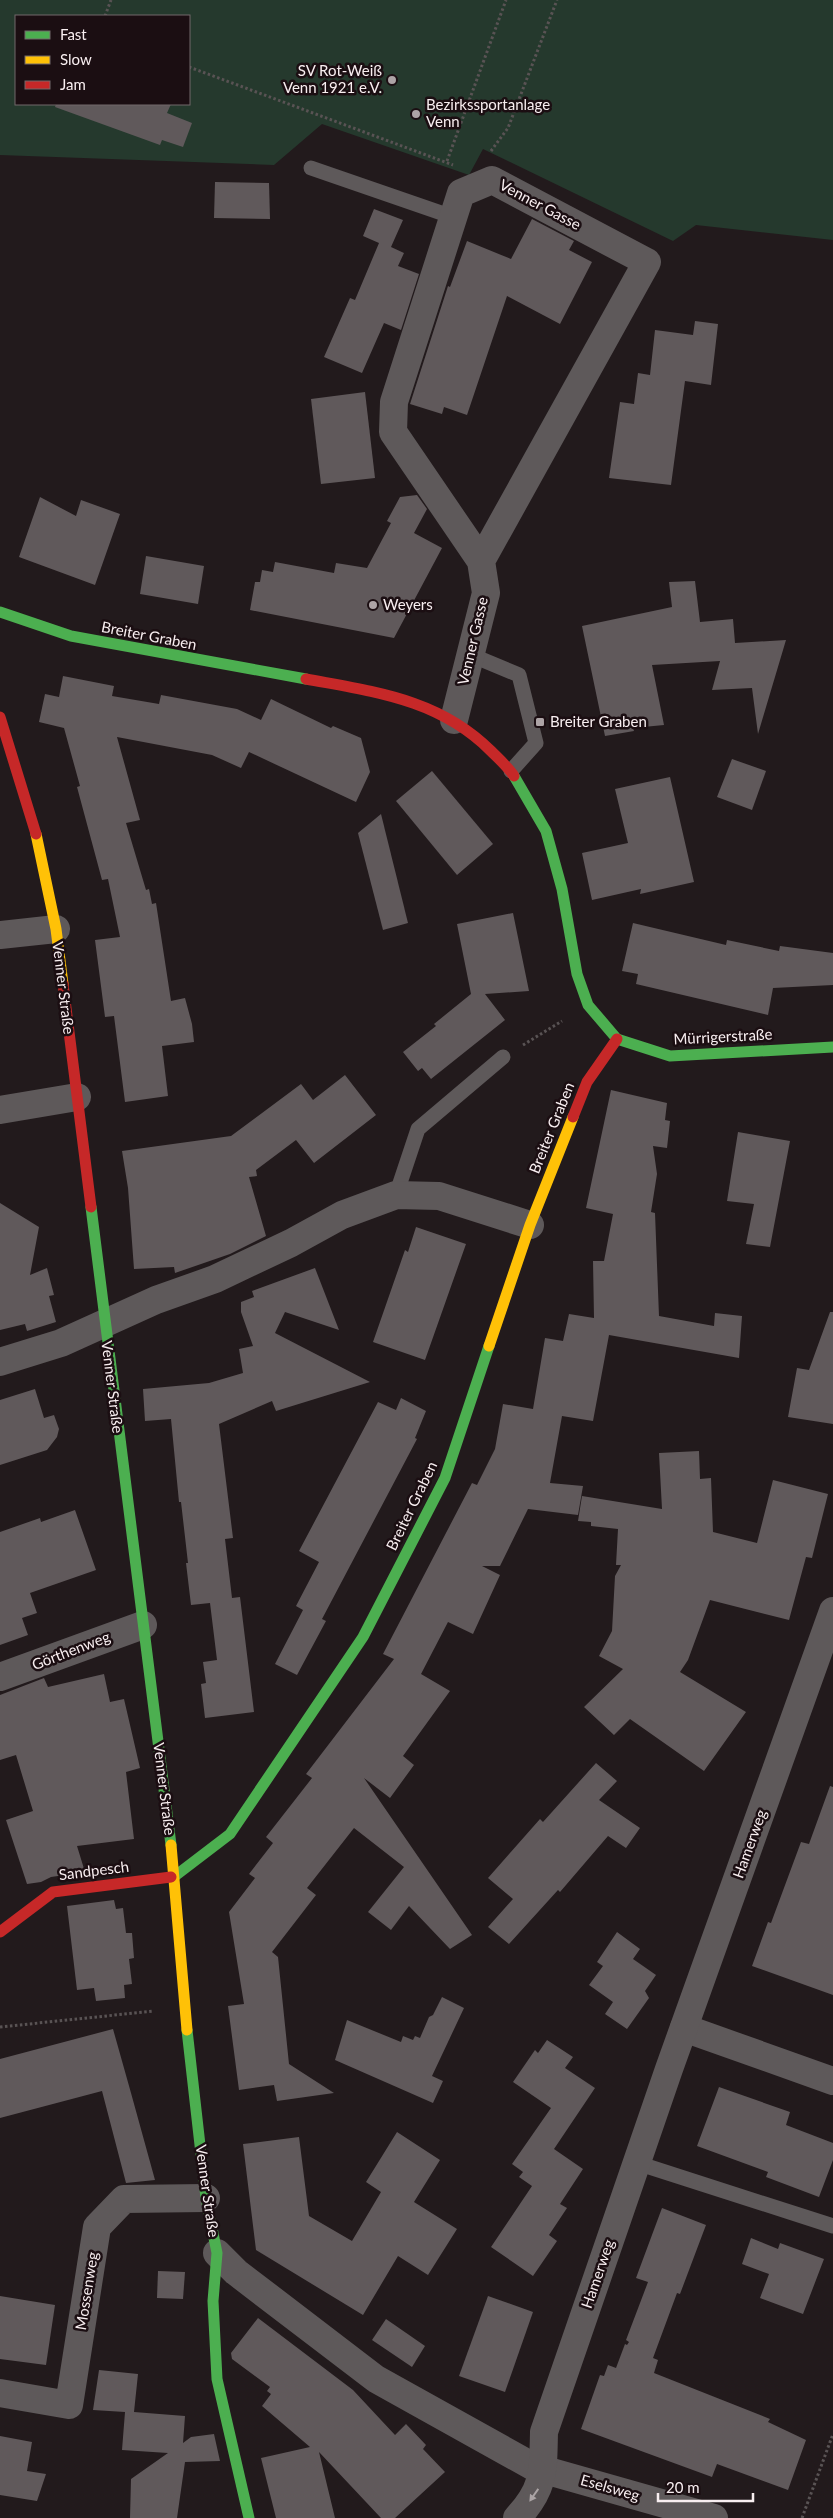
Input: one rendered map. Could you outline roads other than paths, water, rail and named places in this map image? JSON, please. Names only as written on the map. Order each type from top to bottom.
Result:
[{"type":"street","name":"Venner Gasse","points":[[454,720],[486,593],[481,561],[393,432],[394,402],[457,205],[492,180],[647,262],[481,561]]},
{"type":"street","name":"Breiter Graben","points":[[2,619],[71,636],[396,696],[454,720],[485,745],[511,771],[546,831],[562,889],[577,974],[588,1004],[617,1039],[587,1082],[530,1225],[445,1478],[363,1637],[230,1834],[175,1876]]},
{"type":"street","name":"Venner Straße","points":[[0,717],[40,843],[56,929],[104,1325],[175,1876],[184,2007],[206,2198],[217,2253],[213,2300],[217,2379],[249,2518]]},
{"type":"street","points":[[0,935],[56,929]]},
{"type":"street","name":"Mürrigerstraße","points":[[617,1039],[670,1056],[833,1047]]},
{"type":"street","points":[[0,1110],[77,1097]]},
{"type":"street","name":"Venner Straße","points":[[104,1325],[156,1300],[215,1279],[291,1243],[342,1215],[396,1195],[439,1196],[530,1225]]},
{"type":"street","points":[[0,1362],[62,1343],[104,1325]]},
{"type":"street","name":"Hamerweg","points":[[517,2518],[540,2487],[539,2468],[544,2432],[684,2028],[824,1665],[833,1611]]},
{"type":"street","name":"Görthenweg","points":[[0,1677],[143,1625]]},
{"type":"street","name":"Sandpesch","points":[[0,1932],[53,1892],[175,1876]]},
{"type":"street","points":[[684,2028],[833,2081]]},
{"type":"street","name":"Mossenweg","points":[[0,2393],[69,2405],[97,2227],[124,2199],[206,2198]]},
{"type":"street","name":"Venner Straße","points":[[217,2253],[236,2272],[376,2379],[539,2468]]},
{"type":"street","name":"Eselsweg","points":[[539,2468],[714,2518]]},
{"type":"lane","points":[[312,168],[457,205]]},
{"type":"lane","points":[[470,654],[519,675],[536,743],[511,771]]},
{"type":"lane","points":[[396,1195],[418,1129],[503,1057]]},
{"type":"lane","points":[[637,2163],[833,2226]]},
{"type":"place","name":"SV Rot-Weiß Venn 1921 e.V.","points":[[392,80]]},
{"type":"place","name":"Bezirkssportanlage Venn","points":[[416,114]]},
{"type":"place","name":"Weyers","points":[[373,605]]},
{"type":"place","name":"Breiter Graben","points":[[540,722]]}]
